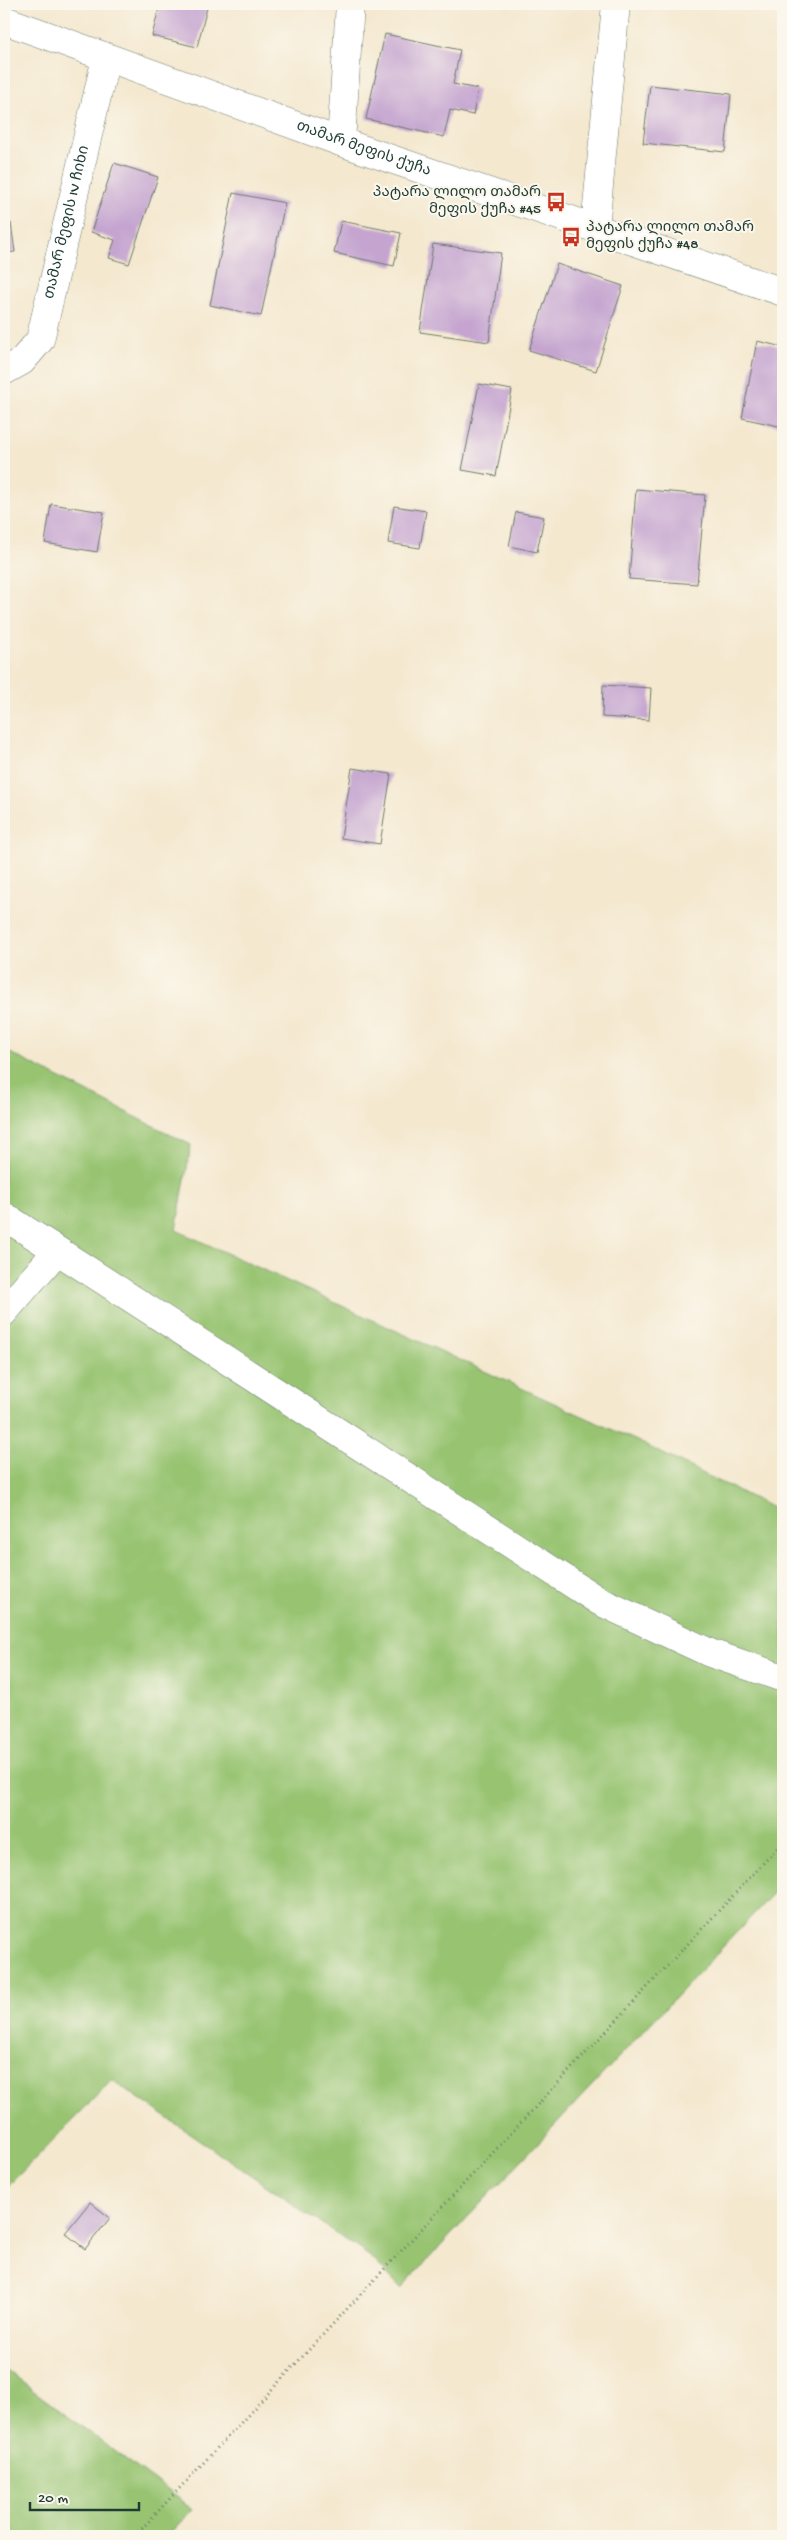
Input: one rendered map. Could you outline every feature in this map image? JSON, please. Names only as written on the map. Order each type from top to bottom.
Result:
[{"type":"street","points":[[341,142],[350,4]]},
{"type":"street","points":[[595,228],[616,4]]},
{"type":"street","name":"თამარ მეფის ქუჩა","points":[[4,20],[341,142],[783,292]]},
{"type":"street","name":"თამარ მეფის IV ჩიხი","points":[[4,371],[22,361],[40,340],[106,58]]},
{"type":"street","points":[[4,1216],[599,1600],[710,1654],[783,1678]]},
{"type":"street","points":[[4,1312],[57,1251]]},
{"type":"path","points":[[135,2536],[783,1842]]},
{"type":"green space","points":[[4,1050],[191,1145],[176,1230],[637,1441],[783,1513],[783,1883],[401,2288],[372,2258],[112,2080],[4,2190]]},
{"type":"green space","points":[[4,2369],[193,2509],[167,2536],[4,2536]]},
{"type":"building","points":[[160,4],[208,4],[197,47],[152,36]]},
{"type":"building","points":[[385,34],[460,50],[453,84],[478,89],[473,115],[450,110],[444,137],[366,119]]},
{"type":"building","points":[[650,85],[731,94],[725,152],[643,143]]},
{"type":"building","points":[[114,163],[158,177],[129,264],[109,258],[115,240],[91,232]]},
{"type":"building","points":[[233,193],[285,203],[261,316],[210,305]]},
{"type":"building","points":[[341,221],[401,233],[394,266],[334,253]]},
{"type":"building","points":[[11,223],[15,252],[4,253],[4,224]]},
{"type":"building","points":[[433,244],[501,253],[489,342],[420,332]]},
{"type":"building","points":[[557,264],[623,286],[596,371],[529,350]]},
{"type":"building","points":[[757,341],[783,347],[783,427],[742,418]]},
{"type":"building","points":[[479,384],[512,390],[496,476],[462,470]]},
{"type":"building","points":[[636,489],[705,495],[697,584],[629,579]]},
{"type":"building","points":[[51,504],[104,512],[97,552],[45,543]]},
{"type":"building","points":[[394,506],[426,511],[420,548],[388,543]]},
{"type":"building","points":[[516,512],[544,517],[537,552],[509,546]]},
{"type":"building","points":[[603,685],[651,688],[649,720],[602,717]]},
{"type":"building","points":[[352,768],[391,774],[380,844],[341,838]]},
{"type":"building","points":[[90,2202],[110,2218],[85,2249],[65,2233]]},
{"type":"place","name":"პატარა ლილო თამარ მეფის ქუჩა #45","points":[[556,202]]},
{"type":"place","name":"პატარა ლილო თამარ მეფის ქუჩა #48","points":[[571,237]]}]
